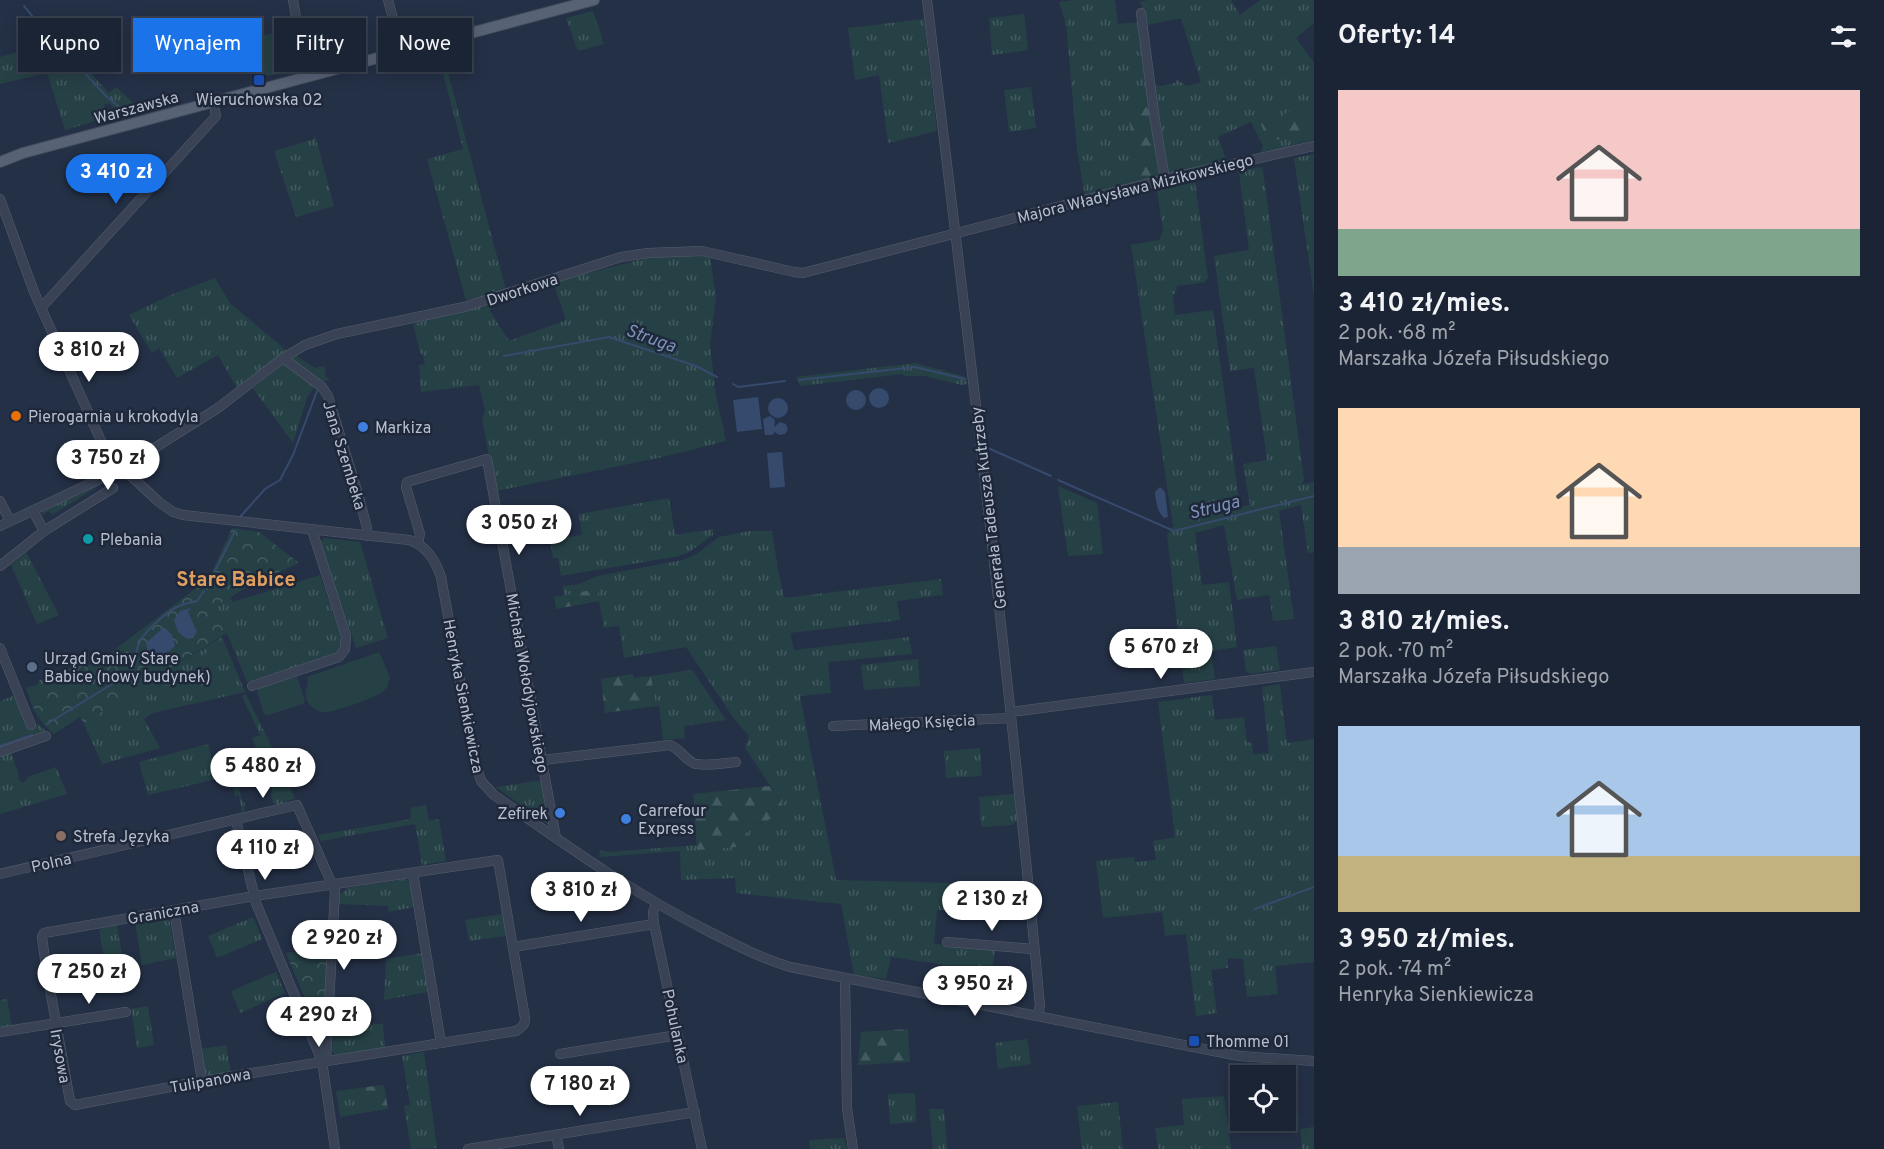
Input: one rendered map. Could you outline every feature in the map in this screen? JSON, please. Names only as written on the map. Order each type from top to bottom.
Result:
[{"type":"main road","name":"Warszawska","points":[[472,33],[594,0]]},
{"type":"main road","name":"Warszawska","points":[[0,162],[23,153],[378,58]]},
{"type":"street","points":[[294,0],[306,77]]},
{"type":"street","points":[[388,0],[393,18]]},
{"type":"street","name":"Generała Tadeusza Kutrzeby","points":[[927,0],[1011,715],[1040,1006],[1037,1016]]},
{"type":"street","points":[[1141,13],[1165,179]]},
{"type":"street","points":[[41,308],[216,116],[215,111]]},
{"type":"street","name":"Majora Władysława Mizikowskiego","points":[[956,232],[1165,179],[1314,146]]},
{"type":"street","points":[[0,199],[25,270],[107,454],[159,502],[178,514],[418,543]]},
{"type":"street","points":[[0,230],[11,225]]},
{"type":"street","name":"Dworkowa","points":[[0,526],[121,469],[218,408],[283,358],[305,345],[337,334],[464,307],[621,257],[648,253],[702,251],[794,273],[803,273],[956,232]]},
{"type":"street","name":"Jana Szembeka","points":[[283,358],[322,387],[328,396],[358,494],[367,536]]},
{"type":"street","name":"Michała Wołodyjowskiego","points":[[418,543],[420,534],[406,488],[407,482],[487,459],[556,838]]},
{"type":"street","points":[[0,566],[44,531],[113,488]]},
{"type":"street","points":[[0,501],[10,521]]},
{"type":"street","points":[[33,511],[44,531]]},
{"type":"street","points":[[252,686],[339,657],[345,649],[346,636],[312,530]]},
{"type":"street","name":"Henryka Sienkiewicza","points":[[418,543],[436,561],[441,577],[474,758],[481,781],[494,795],[656,904],[757,956],[790,967],[1239,1056],[1314,1061]]},
{"type":"street","points":[[0,648],[31,725]]},
{"type":"street","name":"Małego Księcia","points":[[833,726],[1011,715],[1314,672]]},
{"type":"street","points":[[0,752],[46,736]]},
{"type":"street","points":[[543,760],[670,745],[677,747],[687,758],[698,764],[736,762]]},
{"type":"street","name":"Polna","points":[[0,874],[297,805],[332,885]]},
{"type":"street","points":[[236,820],[254,896],[324,1061]]},
{"type":"street","name":"Graniczna","points":[[43,934],[254,896],[498,860],[513,947]]},
{"type":"street","points":[[413,873],[441,1043]]},
{"type":"street","points":[[332,885],[335,891],[324,1061],[335,1149]]},
{"type":"street","name":"Pohulanka","points":[[656,904],[653,912],[654,924],[702,1149]]},
{"type":"street","points":[[174,910],[202,1081]]},
{"type":"street","points":[[513,947],[654,924]]},
{"type":"street","name":"Irysowa","points":[[43,934],[43,947],[69,1099],[75,1105]]},
{"type":"street","points":[[947,942],[1033,949]]},
{"type":"street","name":"Tulipanowa","points":[[75,1105],[202,1081],[516,1030],[523,1026],[525,1018],[513,947]]},
{"type":"street","points":[[845,978],[847,1108],[854,1149]]},
{"type":"street","points":[[0,1032],[126,1012]]},
{"type":"street","points":[[560,1054],[678,1035]]},
{"type":"street","points":[[468,1149],[695,1112]]},
{"type":"street","points":[[556,1135],[559,1149]]},
{"type":"green space","points":[[1115,0],[1118,24],[1140,22],[1150,101],[1127,104],[1137,183],[1085,197],[1077,149],[1066,23],[1059,2]]},
{"type":"green space","points":[[1148,0],[1231,0],[1240,15],[1260,0],[1314,0],[1314,23],[1296,38],[1314,63],[1314,140],[1260,153],[1263,146],[1251,122],[1218,137],[1227,162],[1167,176],[1155,83],[1159,86],[1175,83],[1177,80],[1188,86],[1201,82],[1181,18],[1148,25],[1140,2]]},
{"type":"green space","points":[[593,11],[604,44],[578,51],[566,18]]},
{"type":"green space","points":[[1024,14],[1028,50],[992,55],[989,18]]},
{"type":"green space","points":[[924,19],[937,131],[888,143],[879,75],[855,80],[848,28]]},
{"type":"green space","points":[[274,33],[274,72],[290,72],[259,77],[258,72],[262,72],[262,36]]},
{"type":"green space","points":[[18,52],[18,72],[90,72],[109,93],[116,87],[143,111],[124,117],[109,103],[104,104],[108,117],[65,130],[47,73],[0,84],[0,57]]},
{"type":"green space","points":[[443,72],[448,72],[506,290],[466,300],[427,159],[463,149]]},
{"type":"green space","points":[[1031,87],[1036,128],[1009,132],[1004,90]]},
{"type":"green space","points":[[1150,101],[1163,177],[1137,183],[1127,104]]},
{"type":"green space","points":[[1300,107],[1313,129],[1287,138],[1268,141],[1261,124]]},
{"type":"green space","points":[[315,135],[334,206],[296,217],[274,151],[314,139]]},
{"type":"green space","points":[[1314,154],[1314,296],[1294,158]]},
{"type":"green space","points":[[1259,167],[1263,170],[1304,480],[1301,485],[1314,482],[1314,552],[1308,553],[1301,505],[1279,511],[1294,619],[1273,621],[1269,595],[1237,600],[1224,525],[1195,533],[1202,585],[1229,582],[1237,647],[1211,651],[1215,679],[1184,683],[1167,535],[1173,526],[1131,245],[1159,240],[1163,231],[1157,191],[1195,182],[1208,278],[1205,282],[1177,286],[1173,295],[1175,315],[1213,310],[1240,507],[1250,505],[1243,464],[1267,460],[1254,368],[1230,371],[1214,256],[1249,250],[1239,172]]},
{"type":"green space","points":[[659,255],[710,257],[716,296],[710,345],[716,396],[726,441],[663,457],[496,491],[482,420],[485,411],[479,385],[421,392],[419,365],[425,364],[413,324],[494,301],[490,311],[509,341],[566,320],[553,282]]},
{"type":"green space","points":[[215,278],[230,303],[287,351],[238,390],[218,355],[177,378],[159,348],[152,353],[129,315],[173,294]]},
{"type":"green space","points":[[295,355],[315,368],[324,366],[325,376],[330,380],[322,382],[291,358]]},
{"type":"green space","points":[[286,362],[316,384],[307,398],[293,443],[253,388]]},
{"type":"green space","points":[[915,363],[966,377],[967,384],[962,385],[925,376],[903,376],[903,374],[800,386],[796,377]]},
{"type":"green space","points":[[100,485],[52,515],[49,511],[40,516],[44,510]]},
{"type":"green space","points":[[1058,486],[1097,503],[1103,554],[1068,556]]},
{"type":"green space","points":[[669,498],[675,535],[713,529],[713,535],[689,552],[679,556],[561,576],[558,558],[553,558],[550,540],[582,535],[579,514]]},
{"type":"green space","points":[[232,528],[259,532],[299,563],[247,587],[216,606],[227,633],[84,724],[80,717],[54,734],[36,713],[26,688],[83,663],[86,667],[109,654],[203,583],[210,576]]},
{"type":"green space","points":[[749,531],[772,531],[784,598],[941,579],[943,595],[897,601],[900,620],[790,633],[794,650],[909,637],[912,654],[828,662],[831,693],[800,696],[836,880],[952,883],[948,910],[937,910],[934,944],[995,949],[992,972],[891,957],[886,979],[854,975],[841,904],[736,893],[735,878],[681,880],[680,851],[599,857],[600,850],[609,852],[697,845],[697,849],[749,846],[745,824],[762,823],[782,803],[745,748],[749,736],[735,720],[686,647],[624,658],[619,626],[604,628],[597,590],[564,596],[563,586],[580,584],[597,576],[683,560],[695,555],[719,537]]},
{"type":"green space","points":[[324,538],[360,542],[388,638],[356,648],[320,543]]},
{"type":"green space","points":[[26,552],[59,615],[37,624],[11,565]]},
{"type":"green space","points":[[320,575],[342,644],[335,654],[247,682],[216,606],[230,597],[233,602]]},
{"type":"green space","points":[[597,589],[599,601],[556,609],[554,597]]},
{"type":"green space","points":[[222,637],[245,692],[153,713],[144,719],[160,748],[102,764],[84,724]]},
{"type":"green space","points":[[1276,646],[1280,670],[1250,674],[1246,671],[1243,650]]},
{"type":"green space","points":[[215,648],[222,660],[203,671],[196,659]]},
{"type":"green space","points":[[379,652],[390,677],[387,687],[381,693],[346,707],[326,712],[320,712],[310,705],[306,697],[307,677]]},
{"type":"green space","points":[[918,659],[920,686],[864,690],[861,665]]},
{"type":"green space","points":[[693,671],[726,720],[684,726],[685,738],[663,740],[659,706],[656,706],[651,676]]},
{"type":"green space","points":[[633,674],[634,678],[651,676],[656,706],[605,713],[601,679]]},
{"type":"green space","points":[[297,677],[305,700],[303,704],[268,715],[264,714],[257,692],[259,688]]},
{"type":"green space","points":[[1280,684],[1287,743],[1314,739],[1314,962],[1275,966],[1278,994],[1247,997],[1243,959],[1228,958],[1228,968],[1211,970],[1217,1013],[1196,1016],[1186,934],[1165,936],[1162,912],[1103,918],[1096,861],[1134,857],[1135,862],[1156,860],[1153,841],[1175,837],[1158,702],[1212,695],[1215,720],[1244,717],[1247,742],[1252,743],[1253,754],[1269,753],[1262,687]]},
{"type":"green space","points":[[246,694],[276,756],[262,761],[252,738],[260,735],[242,696]]},
{"type":"green space","points":[[16,695],[28,727],[38,724],[46,731],[0,750],[0,701]]},
{"type":"green space","points":[[208,744],[213,765],[243,758],[247,768],[236,772],[242,802],[245,802],[244,812],[242,813],[239,795],[235,796],[230,776],[148,795],[139,762]]},
{"type":"green space","points":[[980,748],[982,776],[946,778],[944,751]]},
{"type":"green space","points":[[11,752],[19,776],[18,780],[24,783],[28,777],[56,767],[67,794],[0,814],[0,755]]},
{"type":"green space","points":[[543,780],[550,826],[496,787]]},
{"type":"green space","points":[[287,781],[295,798],[278,805],[275,804],[271,795],[272,786]]},
{"type":"green space","points":[[770,786],[782,804],[772,818],[763,822],[746,824],[749,846],[697,850],[693,794]]},
{"type":"green space","points":[[1014,794],[1017,821],[1012,825],[981,827],[979,797]]},
{"type":"green space","points":[[426,805],[429,821],[439,819],[446,861],[422,865],[415,824],[321,841],[318,835],[411,819],[410,808]]},
{"type":"green space","points":[[405,879],[410,883],[414,907],[388,912],[388,906],[339,904],[339,896],[347,888]]},
{"type":"green space","points":[[503,914],[506,936],[469,941],[465,920]]},
{"type":"green space","points":[[164,917],[170,922],[176,958],[142,965],[135,922]]},
{"type":"green space","points":[[253,917],[262,939],[217,958],[208,936]]},
{"type":"green space","points":[[117,925],[124,968],[106,970],[99,929]]},
{"type":"green space","points":[[338,928],[387,930],[386,942],[337,940]]},
{"type":"green space","points":[[327,946],[325,1015],[313,1017],[286,953]]},
{"type":"green space","points":[[422,953],[428,992],[384,1000],[386,959]]},
{"type":"green space","points":[[276,972],[285,993],[240,1013],[231,991]]},
{"type":"green space","points":[[7,999],[12,1026],[0,1028],[0,1000]]},
{"type":"green space","points":[[307,1005],[313,1017],[325,1015],[323,1046],[321,1047],[303,1007]]},
{"type":"green space","points":[[148,1006],[154,1045],[137,1048],[131,1009]]},
{"type":"green space","points":[[334,1022],[383,1024],[385,1048],[336,1056],[332,1051]]},
{"type":"green space","points":[[908,1029],[910,1062],[858,1065],[861,1032]]},
{"type":"green space","points":[[1027,1039],[1031,1064],[998,1069],[995,1043]]},
{"type":"green space","points":[[226,1045],[231,1073],[210,1077],[204,1072],[201,1049]]},
{"type":"green space","points":[[424,1052],[437,1148],[411,1149],[404,1106],[410,1105],[402,1056]]},
{"type":"green space","points":[[384,1085],[388,1109],[363,1113],[359,1088]]},
{"type":"green space","points":[[359,1088],[363,1113],[340,1117],[336,1091]]},
{"type":"green space","points":[[915,1093],[916,1122],[890,1124],[888,1094]]},
{"type":"green space","points":[[1296,1095],[1299,1122],[1296,1122]]},
{"type":"green space","points":[[1224,1096],[1231,1149],[1158,1149],[1155,1128],[1184,1125],[1182,1099]]},
{"type":"green space","points":[[1118,1102],[1123,1149],[1082,1149],[1077,1106]]},
{"type":"green space","points":[[929,1109],[944,1109],[947,1149],[933,1149]]},
{"type":"green space","points":[[1314,1127],[1314,1149],[1302,1149],[1300,1129]]},
{"type":"green space","points":[[844,1138],[847,1149],[810,1149],[809,1140]]},
{"type":"water","points":[[879,388],[886,391],[889,398],[886,405],[879,408],[872,405],[869,398],[872,391]]},
{"type":"water","points":[[856,390],[863,393],[866,400],[863,407],[856,410],[849,407],[846,400],[849,393]]},
{"type":"water","points":[[758,397],[762,429],[737,432],[733,400]]},
{"type":"water","points":[[778,398],[785,401],[788,408],[785,415],[778,418],[771,415],[768,408],[771,401]]},
{"type":"water","points":[[770,416],[775,420],[774,427],[780,422],[786,424],[788,429],[785,434],[779,435],[775,432],[772,435],[765,435],[763,419]]},
{"type":"water","points":[[782,452],[785,487],[770,488],[767,453]]},
{"type":"water","points":[[1160,487],[1165,492],[1168,517],[1164,518],[1158,509],[1155,492]]},
{"type":"water","points":[[191,608],[188,612],[197,632],[193,638],[187,639],[178,632],[174,620],[180,611]]},
{"type":"water","points":[[164,627],[172,635],[175,646],[167,653],[157,657],[148,651],[146,643]]},
{"type":"waterway","points":[[24,6],[33,17]]},
{"type":"waterway","points":[[84,72],[106,96],[128,114]]},
{"type":"waterway","name":"Struga","points":[[504,356],[609,337],[696,366],[717,377]]},
{"type":"waterway","name":"Struga","points":[[799,380],[915,367],[965,379]]},
{"type":"waterway","name":"Struga","points":[[733,384],[738,387],[785,381]]},
{"type":"waterway","name":"Struga","points":[[240,517],[265,489],[280,480],[293,455],[317,391]]},
{"type":"waterway","name":"Struga","points":[[988,448],[1051,476]]},
{"type":"waterway","name":"Struga","points":[[1058,480],[1174,531],[1314,496]]},
{"type":"waterway","name":"Struga","points":[[208,585],[235,531]]},
{"type":"waterway","name":"Struga","points":[[47,724],[130,673],[140,641],[149,629],[174,609],[197,601],[204,591]]},
{"type":"waterway","name":"Struga","points":[[0,746],[32,735]]},
{"type":"waterway","points":[[1255,909],[1314,887]]},
{"type":"place","name":"Wieruchowska 02","points":[[259,80]]},
{"type":"place","name":"Pierogarnia u krokodyla","points":[[16,416]]},
{"type":"place","name":"Markiza","points":[[363,427]]},
{"type":"place","name":"Plebania","points":[[88,539]]},
{"type":"place","name":"Urząd Gminy Stare Babice (nowy budynek)","points":[[32,667]]},
{"type":"place","name":"Zefirek","points":[[560,813]]},
{"type":"place","name":"Carrefour Express","points":[[626,819]]},
{"type":"place","name":"Strefa Języka","points":[[61,836]]},
{"type":"place","name":"Thomme 01","points":[[1194,1041]]},
{"type":"district","name":"Stare Babice","points":[[236,579]]}]
